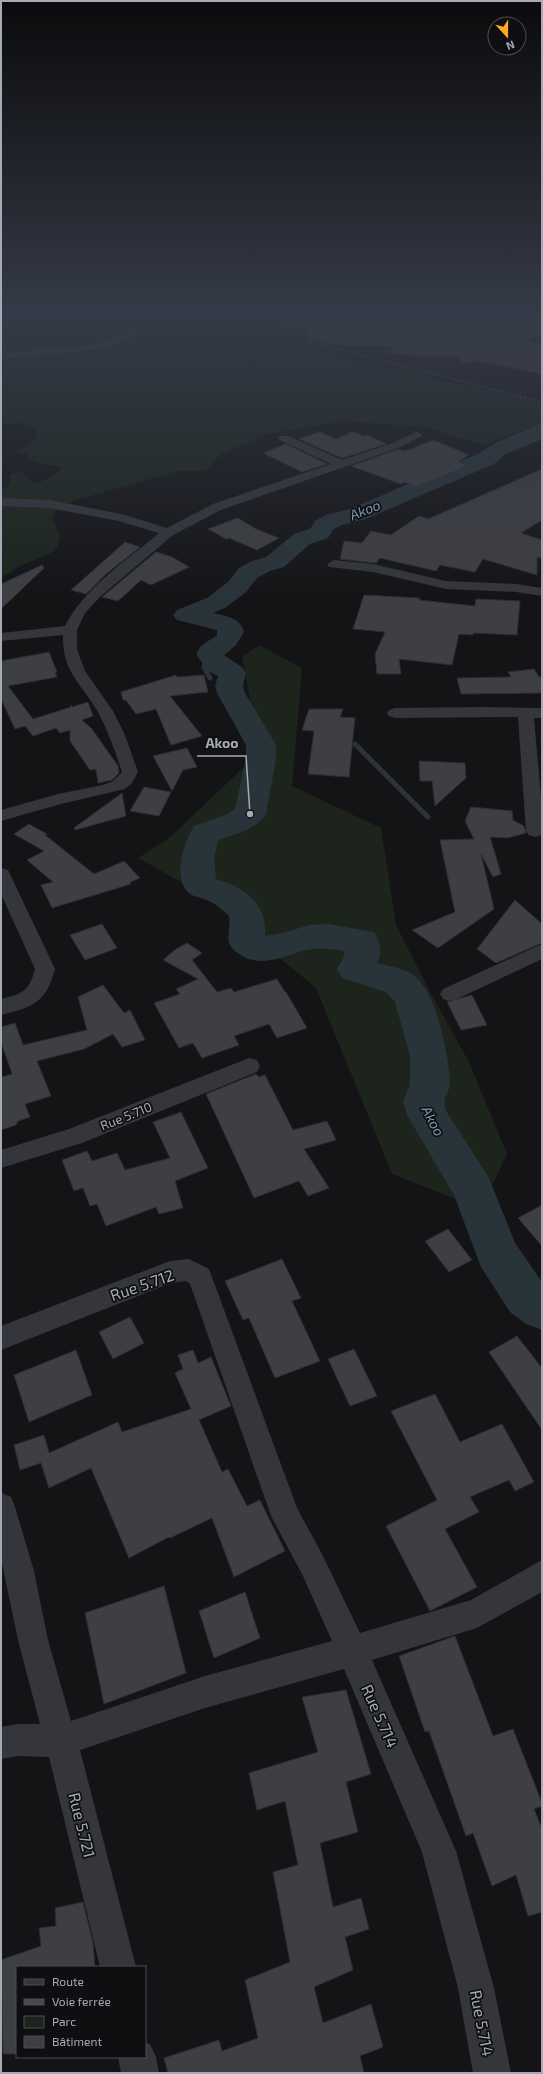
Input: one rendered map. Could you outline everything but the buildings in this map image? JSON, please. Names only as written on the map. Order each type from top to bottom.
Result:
[{"type":"street","points":[[1,816],[58,799],[113,787],[126,779],[130,772],[117,735],[105,711],[77,671],[70,649],[70,630],[79,612],[96,594],[168,532],[217,507],[406,442],[416,435]]},
{"type":"street","points":[[284,438],[341,464]]},
{"type":"street","points":[[1,502],[50,504],[121,518],[168,532]]},
{"type":"street","points":[[334,564],[373,568],[446,586],[516,588],[542,592]]},
{"type":"street","points":[[1,637],[70,630]]},
{"type":"street","points":[[395,713],[534,713],[535,831]]},
{"type":"street","points":[[1,874],[45,969],[42,984],[38,992],[29,999],[1,1007]]},
{"type":"street","points":[[450,994],[542,951]]},
{"type":"street","name":"Rue 5.710","points":[[1,1159],[74,1137],[250,1066]]},
{"type":"street","name":"Rue 5.712","points":[[1,1338],[170,1272],[189,1270],[200,1277],[260,1451],[285,1516],[313,1566],[352,1651]]},
{"type":"street","name":"Rue 5.721","points":[[1,1507],[19,1571],[34,1640],[118,1966]]},
{"type":"street","points":[[1,1742],[18,1740],[61,1741],[147,1711],[277,1670],[352,1651],[477,1613],[542,1575]]},
{"type":"street","name":"Rue 5.714","points":[[352,1651],[439,1851],[476,1988],[492,2073]]},
{"type":"street","points":[[137,2058],[140,2073]]},
{"type":"green space","points":[[1,406],[542,406],[542,433],[522,430],[484,445],[425,427],[342,421],[268,434],[221,454],[205,471],[179,471],[72,501],[56,511],[52,517],[60,536],[58,546],[53,552],[20,566],[1,578],[1,489],[8,487],[11,477],[9,476],[17,472],[24,473],[28,479],[33,482],[37,482],[61,471],[61,467],[36,462],[27,454],[16,453],[35,440],[37,435],[32,426],[23,423],[1,424]]},
{"type":"green space","points":[[259,645],[302,668],[292,786],[381,828],[396,925],[428,988],[469,1062],[507,1154],[481,1209],[392,1174],[316,988],[201,893],[138,858],[169,838],[260,752],[242,657]]},
{"type":"waterway","name":"Akoo","points":[[542,429],[525,439],[496,451],[486,459],[358,514],[334,520],[323,526],[320,533],[302,539],[275,562],[261,566],[248,573],[237,587],[216,603],[186,615],[226,624],[230,628],[231,632],[227,640],[210,652],[210,656],[220,666],[232,673],[229,686],[231,693],[261,745],[261,759],[250,814],[239,821],[205,833],[202,839],[198,852],[198,873],[201,886],[223,894],[238,903],[247,916],[248,923],[246,942],[257,949],[286,945],[309,937],[328,936],[362,941],[362,958],[355,969],[399,983],[412,996],[429,1056],[430,1085],[423,1101],[427,1115],[473,1189],[497,1253],[526,1297],[542,1309]]},
{"type":"waterway","points":[[210,656],[203,658],[205,662],[204,667],[210,678]]},
{"type":"waterway","points":[[355,744],[428,817]]},
{"type":"place","name":"Akoo","points":[[250,814]]}]
